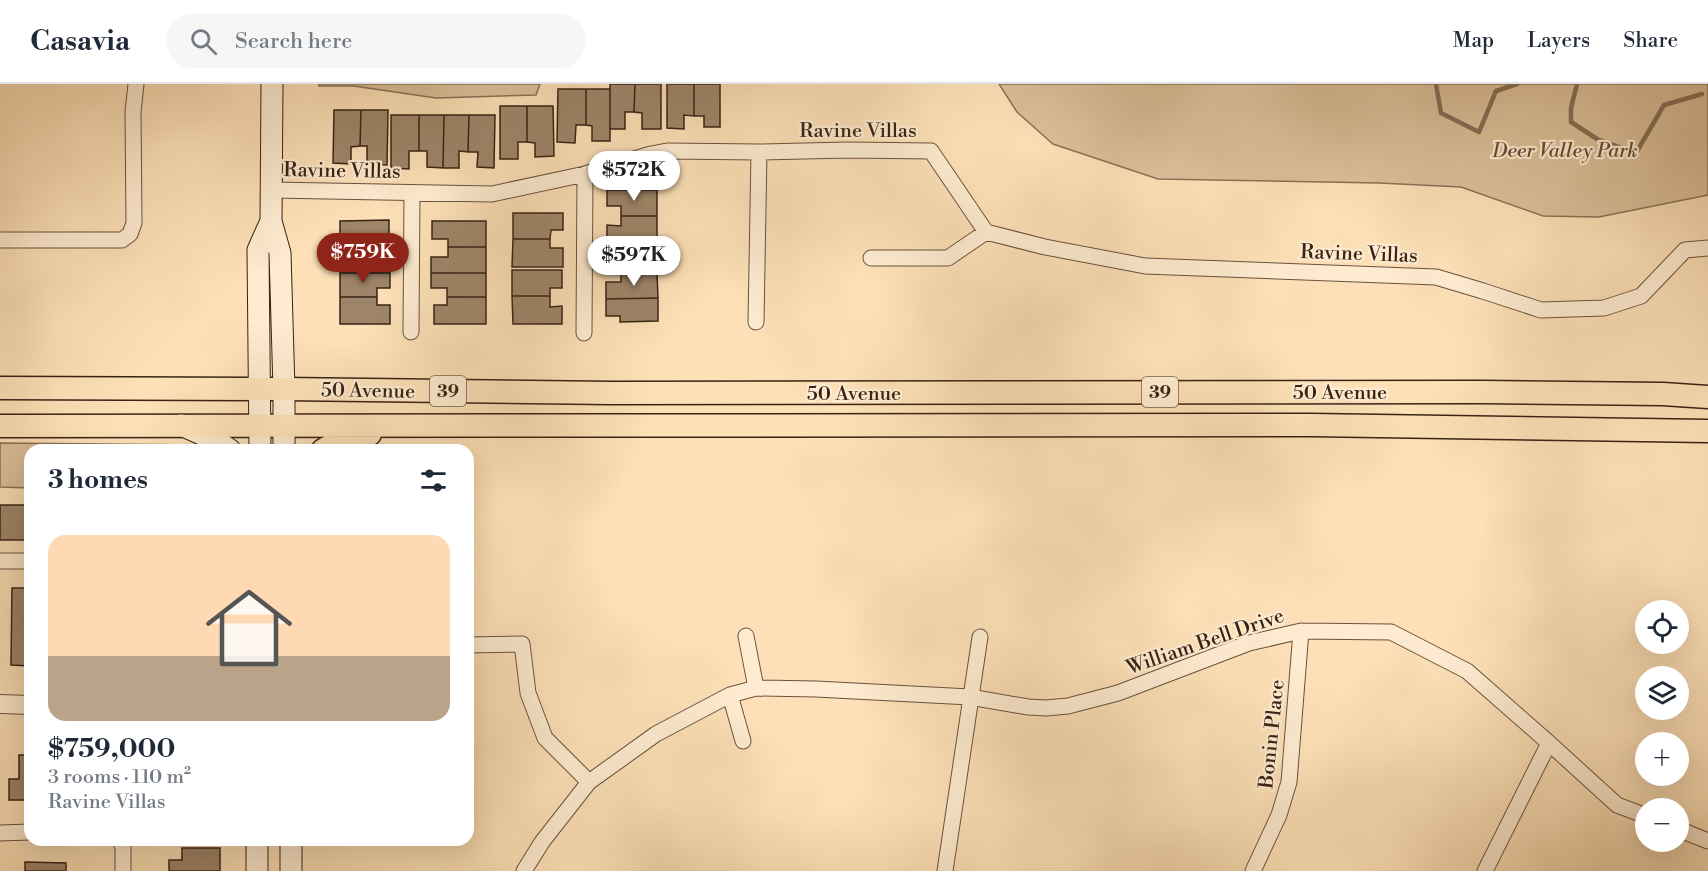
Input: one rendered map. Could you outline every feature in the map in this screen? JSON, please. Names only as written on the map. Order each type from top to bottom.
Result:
[{"type":"main road","points":[[272,84],[271,221],[280,253],[284,444]]},
{"type":"main road","points":[[260,444],[258,250],[271,221]]},
{"type":"main road","name":"50 Avenue","points":[[0,388],[611,393],[1471,392],[1663,394],[1708,397]]},
{"type":"main road","points":[[180,425],[221,444]]},
{"type":"main road","name":"50 Avenue","points":[[0,426],[1311,425],[1708,430]]},
{"type":"main road","points":[[337,444],[403,426]]},
{"type":"main road","points":[[257,846],[257,871]]},
{"type":"main road","points":[[291,846],[291,871]]},
{"type":"street","points":[[0,240],[122,240],[130,234],[134,223],[133,112],[136,84]]},
{"type":"street","name":"Ravine Villas","points":[[272,190],[492,194],[585,174],[667,151],[931,151],[986,232],[1045,247],[1145,266],[1436,277],[1541,310],[1604,308],[1641,296],[1685,250],[1708,248]]},
{"type":"street","points":[[756,322],[759,152]]},
{"type":"street","points":[[584,333],[585,174]]},
{"type":"street","name":"Ravine Villas","points":[[411,332],[412,193]]},
{"type":"street","points":[[871,258],[948,258],[986,232]]},
{"type":"street","points":[[0,561],[24,561]]},
{"type":"street","name":"William Bell Drive","points":[[524,871],[542,842],[589,782],[656,734],[730,695],[756,688],[816,689],[970,698],[1028,707],[1068,706],[1118,693],[1250,644],[1301,631],[1390,632],[1467,671],[1617,805],[1635,812]]},
{"type":"street","name":"Bonin Place","points":[[1253,871],[1279,815],[1289,782],[1301,631]]},
{"type":"street","points":[[746,636],[756,688]]},
{"type":"street","points":[[945,871],[980,637]]},
{"type":"street","points":[[474,645],[522,644],[528,693],[545,738],[589,782]]},
{"type":"street","points":[[730,695],[743,741]]},
{"type":"street","points":[[0,705],[24,705]]},
{"type":"street","points":[[1485,871],[1549,743]]},
{"type":"street","points":[[0,833],[24,832]]},
{"type":"street","points":[[1689,834],[1708,841]]},
{"type":"street","points":[[123,846],[123,871]]},
{"type":"green space","points":[[319,84],[540,84],[536,95],[436,98],[354,86],[319,86]]},
{"type":"green space","name":"Deer Valley Park","points":[[999,84],[1708,84],[1708,195],[1599,217],[1543,216],[1461,187],[1379,183],[1158,179],[1053,144],[1017,112]]},
{"type":"green space","points":[[0,443],[102,444],[24,444],[24,488],[0,487]]},
{"type":"building","points":[[610,84],[635,84],[634,112],[625,112],[625,129],[610,129]]},
{"type":"building","points":[[635,84],[661,84],[661,129],[642,129],[642,113],[634,112]]},
{"type":"building","points":[[667,84],[694,84],[694,116],[684,115],[684,129],[667,128]]},
{"type":"building","points":[[694,84],[720,84],[720,127],[704,127],[704,116],[694,116]]},
{"type":"building","points":[[558,89],[586,89],[586,125],[576,125],[575,143],[557,142]]},
{"type":"building","points":[[586,89],[610,89],[610,141],[592,141],[592,126],[586,125]]},
{"type":"building","points":[[500,106],[527,106],[527,142],[518,142],[518,159],[500,159]]},
{"type":"building","points":[[527,106],[553,106],[554,156],[535,157],[535,143],[527,142]]},
{"type":"building","points":[[334,110],[361,110],[360,146],[351,147],[351,164],[333,163]]},
{"type":"building","points":[[361,110],[388,110],[387,165],[367,164],[367,146],[360,146]]},
{"type":"building","points":[[391,115],[419,115],[419,151],[409,151],[409,169],[391,168]]},
{"type":"building","points":[[419,115],[444,115],[443,168],[427,167],[427,151],[419,151]]},
{"type":"building","points":[[444,115],[469,115],[468,152],[459,151],[459,168],[443,168]]},
{"type":"building","points":[[469,115],[495,115],[494,168],[477,167],[478,152],[468,152]]},
{"type":"building","points":[[607,190],[657,190],[657,216],[621,216],[621,206],[607,206]]},
{"type":"building","points":[[513,213],[563,213],[563,230],[551,230],[550,239],[513,239]]},
{"type":"building","points":[[621,216],[657,216],[657,244],[607,244],[607,225],[621,226]]},
{"type":"building","points":[[389,220],[389,239],[377,239],[377,247],[340,247],[340,221]]},
{"type":"building","points":[[432,221],[486,221],[486,247],[448,247],[448,239],[432,239]]},
{"type":"building","points":[[513,239],[550,239],[550,248],[563,248],[563,267],[512,267]]},
{"type":"building","points":[[340,247],[377,247],[377,256],[390,256],[390,273],[340,273]]},
{"type":"building","points":[[448,247],[486,247],[486,273],[431,273],[431,257],[448,257]]},
{"type":"building","points":[[607,247],[657,247],[657,273],[621,273],[621,265],[606,265]]},
{"type":"building","points":[[512,270],[562,270],[562,288],[550,288],[550,296],[512,296]]},
{"type":"building","points":[[340,273],[390,273],[390,288],[377,288],[377,297],[340,297]]},
{"type":"building","points":[[431,273],[486,273],[486,297],[447,297],[447,288],[431,288]]},
{"type":"building","points":[[621,273],[657,273],[658,298],[606,299],[606,282],[621,282]]},
{"type":"building","points":[[512,296],[550,296],[550,307],[562,306],[562,324],[513,324]]},
{"type":"building","points":[[340,297],[377,297],[377,305],[390,305],[390,324],[340,324]]},
{"type":"building","points":[[447,297],[486,297],[486,324],[434,324],[434,305],[447,305]]},
{"type":"building","points":[[658,298],[658,321],[620,322],[620,316],[606,316],[606,299]]},
{"type":"building","points":[[0,505],[24,505],[24,540],[0,540]]},
{"type":"building","points":[[12,588],[24,588],[24,666],[11,665]]},
{"type":"building","points":[[19,755],[24,755],[24,800],[9,800],[9,779],[19,779]]},
{"type":"building","points":[[182,848],[220,848],[220,871],[169,871],[169,860],[182,860]]},
{"type":"building","points":[[25,862],[66,863],[66,871],[25,871]]},
{"type":"waterway","points":[[1436,84],[1441,113],[1479,132],[1496,91],[1517,84]]},
{"type":"waterway","points":[[1577,84],[1571,108],[1571,122],[1597,139],[1636,153],[1664,105],[1702,94]]}]
